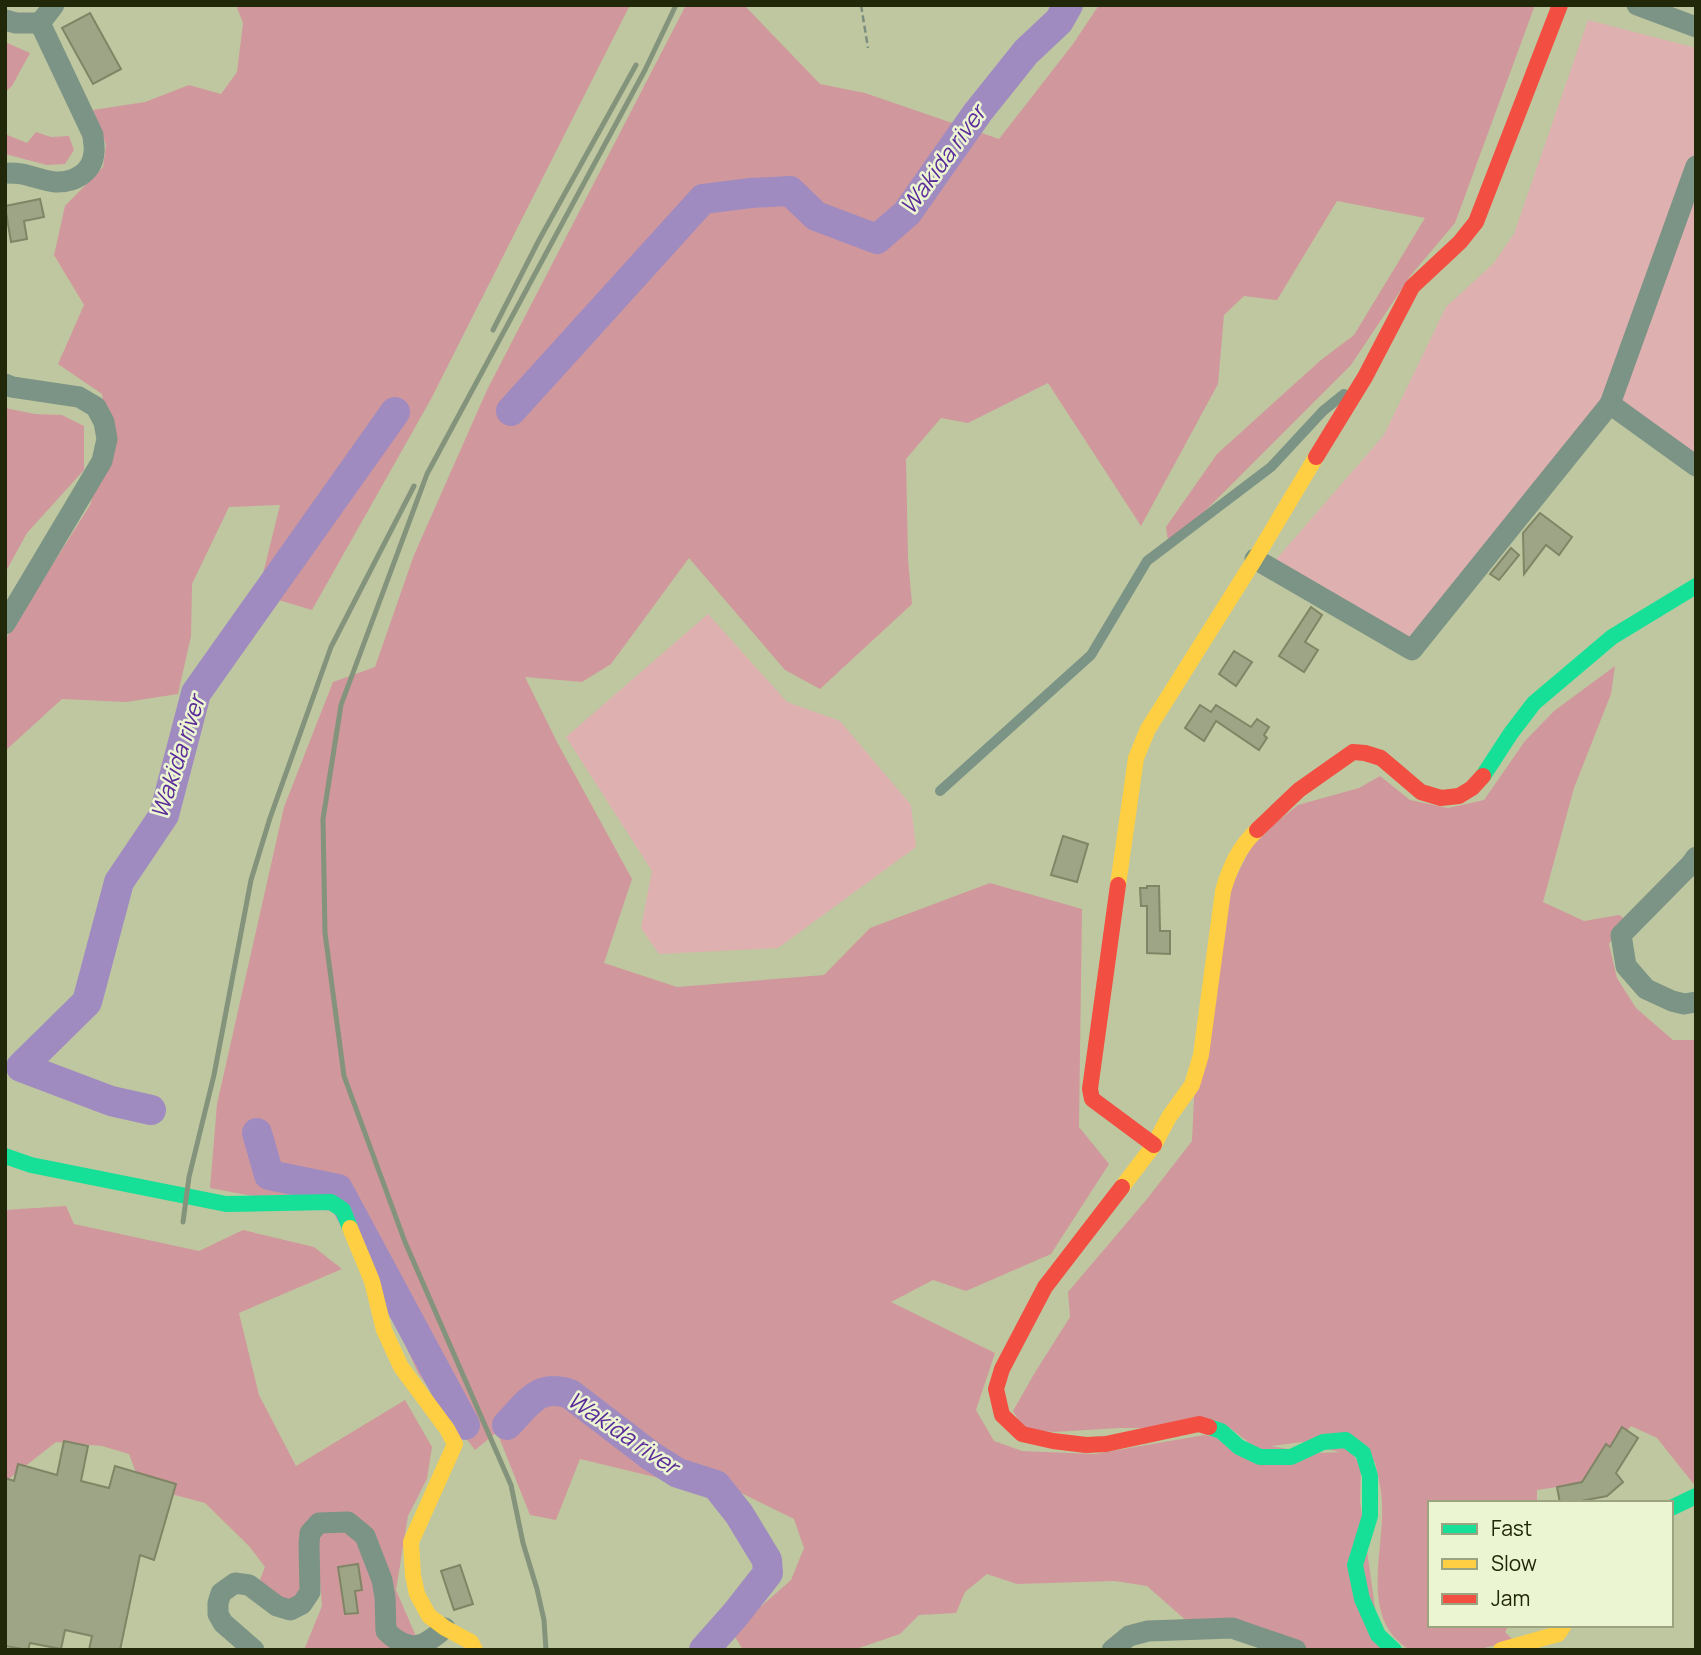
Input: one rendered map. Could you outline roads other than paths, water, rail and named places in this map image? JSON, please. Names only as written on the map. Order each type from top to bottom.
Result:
[{"type":"street","points":[[40,23],[54,5]]},
{"type":"street","points":[[1154,1145],[1092,1099],[1090,1089],[1136,758],[1148,729],[1365,377],[1412,287],[1460,242],[1476,222],[1560,5]]},
{"type":"street","points":[[1637,5],[1696,27]]},
{"type":"street","points":[[5,20],[40,23]]},
{"type":"street","points":[[5,173],[56,182],[69,181],[83,175],[91,166],[94,153],[93,135],[40,23]]},
{"type":"street","points":[[1255,559],[1412,650],[1610,404],[1696,166]]},
{"type":"street","points":[[5,384],[79,397],[96,407],[104,422],[107,439],[102,461],[5,624]]},
{"type":"street","points":[[1610,404],[1696,466]]},
{"type":"street","points":[[1394,1650],[1378,1635],[1362,1599],[1355,1565],[1370,1516],[1370,1476],[1363,1452],[1346,1440],[1323,1442],[1291,1457],[1260,1457],[1239,1447],[1221,1430],[1199,1424],[1106,1444],[1086,1445],[1053,1441],[1022,1434],[1003,1415],[996,1389],[1002,1369],[1045,1287],[1154,1145],[1192,1085],[1201,1055],[1223,891],[1229,869],[1245,841],[1299,790],[1353,752],[1381,758],[1421,792],[1441,798],[1459,796],[1481,779],[1534,704],[1612,637],[1696,586]]},
{"type":"street","points":[[1696,857],[1621,935],[1626,966],[1646,989],[1672,1001],[1684,1004],[1696,1002]]},
{"type":"street","points":[[5,1156],[31,1165],[226,1204],[320,1201],[331,1202],[343,1210],[372,1281],[384,1330],[401,1367],[455,1444],[411,1542],[413,1575],[417,1594],[429,1616],[471,1642],[475,1650]]},
{"type":"street","points":[[1673,1507],[1696,1496]]},
{"type":"street","points":[[254,1650],[223,1623],[218,1614],[221,1593],[235,1583],[249,1585],[276,1606],[290,1610],[302,1604],[310,1592],[310,1533],[319,1523],[327,1522],[348,1522],[365,1536],[382,1580],[386,1631],[396,1641],[407,1646],[420,1646],[445,1628]]},
{"type":"street","points":[[1112,1650],[1129,1636],[1148,1631],[1166,1640],[1233,1628],[1296,1650]]},
{"type":"street","points":[[1501,1650],[1561,1630]]},
{"type":"street","points":[[1539,1650],[1561,1630]]},
{"type":"lane","points":[[940,791],[1091,655],[1147,561],[1271,467],[1323,411],[1365,377]]},
{"type":"waterway","name":"Wakida river","points":[[511,411],[703,199],[790,191],[816,216],[877,239],[907,213],[978,112],[1026,52],[1059,21],[1068,5]]},
{"type":"waterway","name":"Wakida river","points":[[151,1110],[111,1101],[21,1067],[87,1002],[119,882],[164,815],[196,693],[395,412]]},
{"type":"waterway","name":"Wakida river","points":[[257,1133],[269,1175],[338,1189],[465,1425]]},
{"type":"waterway","name":"Wakida river","points":[[507,1425],[527,1403],[541,1393],[559,1391],[570,1394],[651,1456],[678,1473],[716,1485],[739,1514],[767,1560],[768,1573],[704,1650]]},
{"type":"railway","points":[[546,1650],[544,1620],[523,1543],[511,1485],[405,1242],[344,1076],[325,933],[323,819],[341,705],[427,474],[645,70],[676,5]]},
{"type":"railway","points":[[493,330],[539,240],[636,65]]},
{"type":"railway","points":[[183,1222],[189,1177],[214,1075],[251,880],[270,818],[331,647],[414,486]]}]
